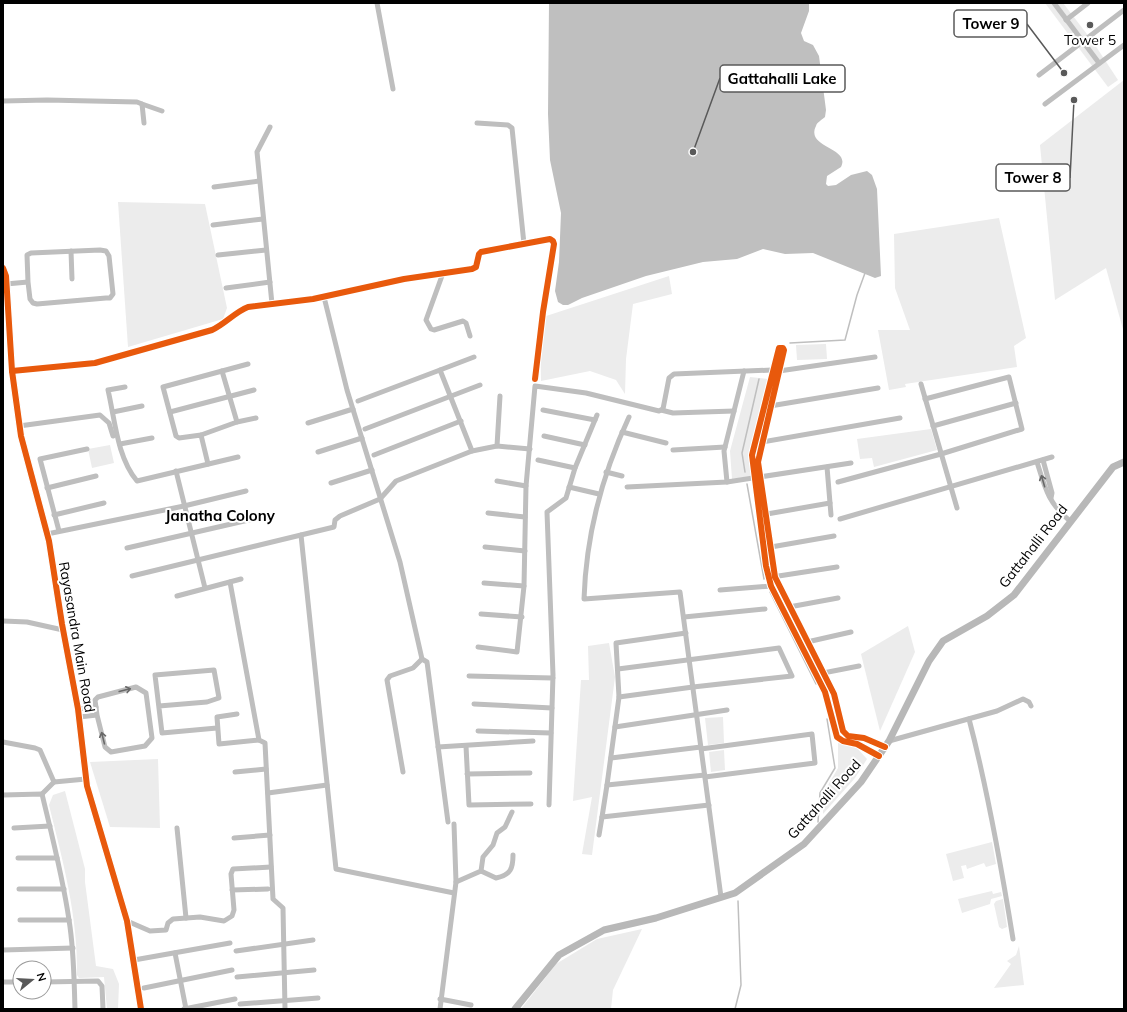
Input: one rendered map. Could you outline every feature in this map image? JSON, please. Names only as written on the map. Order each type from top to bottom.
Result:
[{"type":"main road","name":"Rayasandra Main Road","points":[[3,268],[6,284],[12,371],[19,426],[47,534],[78,708],[86,779],[127,921],[141,1009]]},
{"type":"main road","name":"Gattahalli Road","points":[[515,1009],[559,955],[604,930],[656,918],[735,893],[804,844],[861,782],[879,756],[887,744],[929,661],[943,641],[987,616],[1014,595],[1113,467],[1124,462]]},
{"type":"street","points":[[377,3],[393,89]]},
{"type":"street","points":[[1054,3],[1099,63]]},
{"type":"street","points":[[1066,20],[1088,3]]},
{"type":"street","points":[[1039,75],[1124,10]]},
{"type":"street","points":[[1045,104],[1124,45]]},
{"type":"street","points":[[3,101],[47,100],[130,102],[142,104],[162,111]]},
{"type":"street","points":[[142,104],[144,123]]},
{"type":"street","points":[[477,123],[508,124],[512,128],[524,244]]},
{"type":"street","points":[[270,127],[257,152],[272,304]]},
{"type":"street","points":[[214,186],[259,181]]},
{"type":"street","points":[[214,225],[263,219]]},
{"type":"street","points":[[12,371],[95,363],[212,330],[224,324],[242,309],[248,307],[324,297],[404,279],[472,269],[477,264],[479,254],[485,251],[550,239],[554,241],[554,244],[543,312],[535,379]]},
{"type":"street","points":[[218,255],[266,250]]},
{"type":"street","points":[[71,251],[72,280]]},
{"type":"street","points":[[106,251],[109,256],[113,294],[110,298],[33,303],[30,299],[28,282],[27,255],[31,253],[106,251]]},
{"type":"street","points":[[443,273],[428,315],[427,323],[431,329],[434,330],[463,321],[466,323],[470,336]]},
{"type":"street","points":[[6,284],[28,282]]},
{"type":"street","points":[[226,288],[270,282]]},
{"type":"street","points":[[324,297],[353,409],[400,562],[422,660],[427,662],[448,822]]},
{"type":"street","points":[[879,756],[857,744],[843,742],[837,737],[825,692],[768,578],[758,479],[758,462],[784,350],[781,347],[777,350],[752,455],[758,479],[767,514],[774,577],[834,694],[841,725],[845,734],[887,744],[997,711],[1023,699],[1029,702],[1031,706]]},
{"type":"street","points":[[358,401],[474,357]]},
{"type":"street","points":[[779,370],[876,357]]},
{"type":"street","points":[[248,364],[163,387],[176,436],[179,438],[201,435],[237,422],[256,418]]},
{"type":"street","points":[[440,370],[472,451]]},
{"type":"street","points":[[661,410],[671,375],[772,370]]},
{"type":"street","points":[[222,371],[237,422]]},
{"type":"street","points":[[727,482],[725,447],[744,371]]},
{"type":"street","points":[[838,482],[1020,431],[1022,427],[1010,378],[1007,376],[925,399]]},
{"type":"street","points":[[921,384],[957,508]]},
{"type":"street","points":[[366,429],[480,385]]},
{"type":"street","points":[[478,647],[517,652],[522,618],[526,486],[535,386],[586,393],[673,413],[734,411]]},
{"type":"street","points":[[125,387],[108,390],[120,444],[127,467],[137,481],[238,457]]},
{"type":"street","points":[[770,406],[878,388]]},
{"type":"street","points":[[170,412],[254,390]]},
{"type":"street","points":[[497,446],[500,396]]},
{"type":"street","points":[[933,426],[1016,403]]},
{"type":"street","points":[[113,412],[142,406]]},
{"type":"street","points":[[308,423],[353,409]]},
{"type":"street","points":[[543,410],[596,418],[575,468],[566,498],[547,512],[553,678],[549,805]]},
{"type":"street","points":[[19,426],[100,415],[109,423],[113,436]]},
{"type":"street","points":[[629,417],[606,472],[599,494],[588,545],[584,599],[680,592],[721,897]]},
{"type":"street","points":[[762,442],[900,418]]},
{"type":"street","points":[[374,455],[461,422]]},
{"type":"street","points":[[622,432],[666,443]]},
{"type":"street","points":[[201,435],[208,464]]},
{"type":"street","points":[[544,436],[585,445]]},
{"type":"street","points":[[120,444],[152,438]]},
{"type":"street","points":[[318,452],[362,438]]},
{"type":"street","points":[[132,576],[334,527],[335,520],[340,516],[380,499],[396,481],[472,451],[497,446],[530,449]]},
{"type":"street","points":[[673,450],[725,447]]},
{"type":"street","points":[[59,531],[40,459],[87,449]]},
{"type":"street","points":[[840,519],[1052,457]]},
{"type":"street","points":[[538,460],[575,468]]},
{"type":"street","points":[[1043,460],[1052,493],[1051,498]]},
{"type":"street","points":[[1037,462],[1046,494],[1051,498],[1057,510],[1070,521]]},
{"type":"street","points":[[627,486],[727,482],[758,479],[850,463]]},
{"type":"street","points":[[827,467],[831,515]]},
{"type":"street","points":[[331,483],[372,470]]},
{"type":"street","points":[[176,471],[205,588]]},
{"type":"street","points":[[606,472],[622,476]]},
{"type":"street","points":[[47,488],[96,476]]},
{"type":"street","points":[[497,481],[526,486]]},
{"type":"street","points":[[570,487],[599,494]]},
{"type":"street","points":[[47,534],[184,506],[246,491]]},
{"type":"street","points":[[54,515],[104,503]]},
{"type":"street","points":[[767,514],[830,503]]},
{"type":"street","points":[[488,513],[525,517]]},
{"type":"street","points":[[127,548],[253,519]]},
{"type":"street","points":[[301,535],[336,869],[454,893]]},
{"type":"street","points":[[771,547],[834,536]]},
{"type":"street","points":[[485,547],[525,550]]},
{"type":"street","points":[[768,578],[837,567]]},
{"type":"street","points":[[177,596],[241,579]]},
{"type":"street","points":[[230,582],[259,740]]},
{"type":"street","points":[[484,583],[524,586]]},
{"type":"street","points":[[720,590],[771,586]]},
{"type":"street","points":[[789,607],[838,598]]},
{"type":"street","points":[[684,617],[765,609]]},
{"type":"street","points":[[481,614],[522,618]]},
{"type":"street","points":[[3,621],[27,622],[63,630]]},
{"type":"street","points":[[807,642],[851,632]]},
{"type":"street","points":[[599,835],[619,697],[616,643],[686,633]]},
{"type":"street","points":[[618,669],[779,648],[792,676],[619,697]]},
{"type":"street","points":[[402,772],[387,680],[390,676],[413,668],[422,660]]},
{"type":"street","points":[[823,673],[859,666]]},
{"type":"street","points":[[159,706],[207,702],[219,698],[214,670],[155,675],[162,733],[217,728]]},
{"type":"street","points":[[469,676],[553,678]]},
{"type":"street","points":[[136,687],[142,689],[146,692],[152,738],[145,746],[111,752],[105,747],[96,707],[95,700],[98,697],[136,687]]},
{"type":"street","points":[[474,704],[552,708]]},
{"type":"street","points":[[78,708],[96,707]]},
{"type":"street","points":[[615,727],[727,710]]},
{"type":"street","points":[[237,714],[216,717],[219,744],[259,740],[265,742],[273,899],[283,908],[285,1009]]},
{"type":"street","points":[[79,716],[97,715]]},
{"type":"street","points":[[969,719],[990,812],[1013,939]]},
{"type":"street","points":[[478,731],[551,733]]},
{"type":"street","points":[[607,785],[705,776],[815,763],[812,734],[611,758]]},
{"type":"street","points":[[438,747],[533,741]]},
{"type":"street","points":[[3,742],[40,750],[54,782]]},
{"type":"street","points":[[466,746],[469,805],[531,804]]},
{"type":"street","points":[[236,772],[266,769]]},
{"type":"street","points":[[467,774],[530,773]]},
{"type":"street","points":[[3,795],[42,794],[54,782],[86,779]]},
{"type":"street","points":[[268,793],[327,785]]},
{"type":"street","points":[[42,794],[64,888],[69,920],[73,948],[75,1009]]},
{"type":"street","points":[[602,817],[709,805]]},
{"type":"street","points":[[481,871],[483,857],[495,842],[497,833],[505,827],[512,812]]},
{"type":"street","points":[[440,1009],[440,999],[456,882],[454,824]]},
{"type":"street","points":[[14,828],[50,826]]},
{"type":"street","points":[[177,828],[186,918]]},
{"type":"street","points":[[234,838],[270,835]]},
{"type":"street","points":[[456,882],[481,871],[496,878],[508,874],[513,867],[513,855]]},
{"type":"street","points":[[18,858],[57,858]]},
{"type":"street","points":[[127,921],[150,932],[166,930],[168,923],[173,919],[200,917],[224,921],[232,916],[234,910],[231,874],[232,869],[271,867]]},
{"type":"street","points":[[19,889],[64,888]]},
{"type":"street","points":[[232,890],[268,889]]},
{"type":"street","points":[[20,920],[69,920]]},
{"type":"street","points":[[236,951],[313,940]]},
{"type":"street","points":[[134,960],[230,943]]},
{"type":"street","points":[[3,950],[73,948]]},
{"type":"street","points":[[175,953],[185,1009],[235,999]]},
{"type":"street","points":[[144,988],[232,970]]},
{"type":"street","points":[[237,977],[314,970]]},
{"type":"street","points":[[52,982],[98,981],[101,983],[103,1009]]},
{"type":"street","points":[[240,1004],[285,999],[318,998]]},
{"type":"street","points":[[440,999],[472,1005]]},
{"type":"shaded area","points":[[549,3],[809,3],[809,11],[801,33],[804,41],[813,45],[819,56],[826,110],[825,117],[818,122],[814,133],[817,139],[840,155],[842,160],[841,167],[827,176],[826,184],[828,186],[836,185],[851,175],[867,171],[872,175],[877,189],[881,276],[875,278],[813,253],[785,254],[763,249],[737,259],[703,262],[646,276],[582,298],[568,305],[563,305],[558,302],[555,291],[559,262],[561,213],[550,160],[548,114]]},
{"type":"shaded area","points":[[1045,3],[1063,3],[1093,42],[1118,80],[1108,87]]},
{"type":"shaded area","points":[[1124,80],[1124,333],[1106,268],[1055,300],[1040,145]]},
{"type":"shaded area","points":[[118,202],[205,204],[227,308],[223,319],[128,347]]},
{"type":"shaded area","points":[[999,218],[1026,338],[1014,346],[1017,367],[905,384],[906,387],[889,390],[878,330],[910,330],[895,288],[894,234]]},
{"type":"shaded area","points":[[669,276],[672,294],[633,304],[626,359],[625,394],[616,380],[590,371],[541,381],[540,318]]},
{"type":"shaded area","points":[[826,344],[827,359],[797,360],[796,345]]},
{"type":"shaded area","points":[[750,377],[768,379],[748,456],[752,476],[732,479],[730,451]]},
{"type":"shaded area","points":[[931,429],[937,450],[874,467],[872,458],[860,459],[857,439]]},
{"type":"shaded area","points":[[110,445],[114,463],[92,468],[88,449]]},
{"type":"shaded area","points":[[908,626],[915,652],[880,731],[861,654]]},
{"type":"shaded area","points":[[609,643],[615,677],[592,855],[582,854],[592,797],[573,801],[581,680],[589,680],[588,646]]},
{"type":"shaded area","points":[[723,717],[724,743],[708,745],[705,718]]},
{"type":"shaded area","points":[[838,743],[855,746],[867,759],[855,778],[823,814],[823,794],[838,768]]},
{"type":"shaded area","points":[[724,750],[725,770],[711,772],[709,752]]},
{"type":"shaded area","points":[[158,759],[160,828],[110,827],[90,762]]},
{"type":"shaded area","points":[[65,791],[85,869],[85,882],[96,966],[113,969],[119,984],[118,1009],[107,1009],[104,977],[79,978],[77,975],[77,953],[69,889],[49,805],[53,795]]},
{"type":"shaded area","points":[[992,842],[996,864],[986,867],[984,863],[967,869],[966,865],[961,866],[964,878],[953,881],[946,854]]},
{"type":"shaded area","points":[[992,891],[993,894],[1001,892],[1002,896],[991,899],[990,904],[962,913],[958,899]]},
{"type":"shaded area","points":[[1003,899],[1007,927],[1002,929],[999,927],[994,904],[996,901]]},
{"type":"shaded area","points":[[642,929],[613,990],[611,1009],[521,1009],[556,964],[597,939]]},
{"type":"shaded area","points":[[1019,946],[1024,985],[994,988],[1011,964],[1007,961],[1016,955]]},
{"type":"waterway","points":[[790,343],[845,340],[857,295],[865,273]]},
{"type":"waterway","points":[[745,472],[742,453],[759,379]]},
{"type":"waterway","points":[[747,484],[764,579]]},
{"type":"waterway","points":[[770,592],[816,684]]},
{"type":"waterway","points":[[818,822],[820,793],[835,768],[827,719]]},
{"type":"waterway","points":[[735,1009],[741,985],[738,901]]},
{"type":"cycle path","points":[[12,371],[95,363],[212,330],[248,307],[313,299],[404,279],[472,269],[476,267],[479,254],[481,252],[550,239],[554,244],[543,312],[535,379]]},
{"type":"cycle path","points":[[3,268],[6,276],[12,371],[21,436],[49,541],[62,624],[78,709],[87,786],[127,921],[141,1009]]},
{"type":"cycle path","points":[[879,756],[857,744],[843,741],[837,737],[825,692],[771,586],[766,566],[752,455],[779,348],[783,348],[784,350],[758,462],[775,577],[834,694],[843,731],[848,736],[864,738],[885,747]]},
{"type":"place","name":"Tower 5","points":[[1090,25]]},
{"type":"place","name":"Tower 9","points":[[1064,73]]},
{"type":"place","name":"Tower 8","points":[[1074,100]]},
{"type":"place","name":"Gattahalli Lake","points":[[693,152]]},
{"type":"district","name":"Janatha Colony","points":[[220,516]]}]
